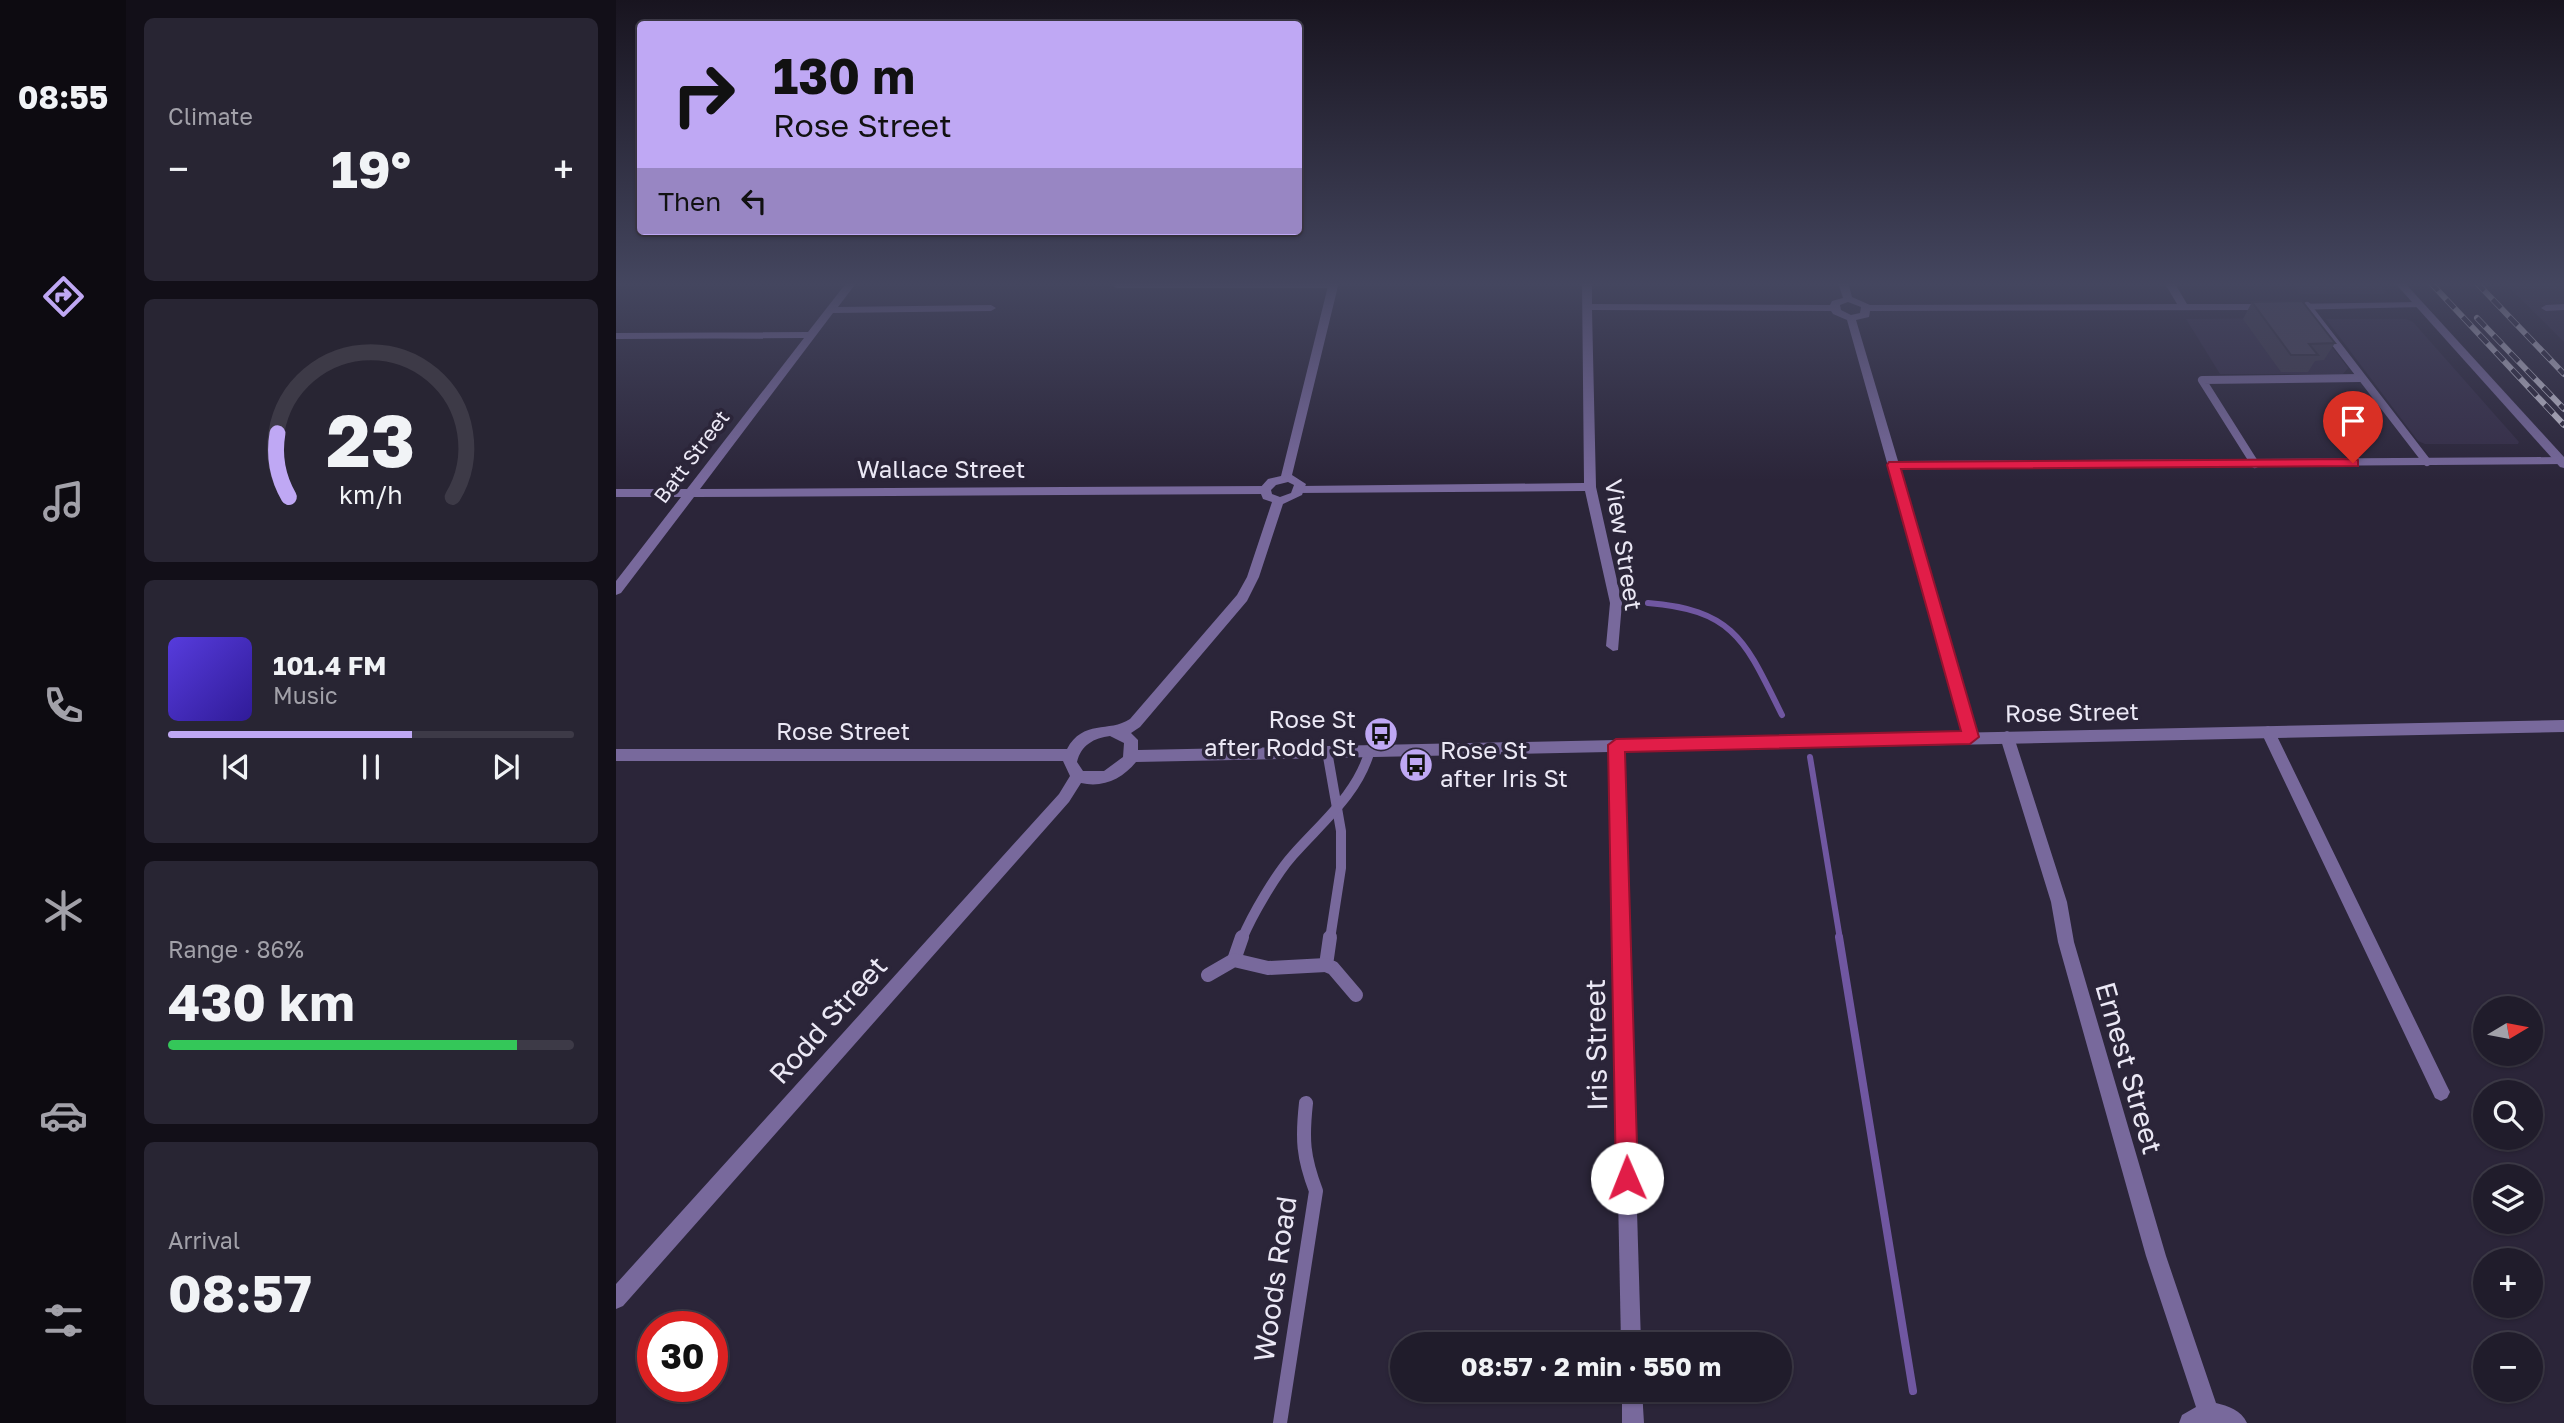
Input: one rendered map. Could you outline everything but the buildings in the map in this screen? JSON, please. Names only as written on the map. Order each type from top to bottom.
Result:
[{"type":"street","name":"Batt Street","points":[[616,590],[800,348]]},
{"type":"street","points":[[1286,478],[1318,348]]},
{"type":"street","name":"View Street","points":[[1588,348],[1590,487],[1616,603],[1613,646]]},
{"type":"street","points":[[1860,348],[1970,737]]},
{"type":"street","points":[[2462,348],[2530,420],[2563,462]]},
{"type":"street","points":[[1894,465],[2563,462]]},
{"type":"street","points":[[1300,489],[1297,481],[1286,478],[1272,482],[1265,490],[1270,498],[1279,500],[1291,498],[1300,489],[1590,487]]},
{"type":"street","name":"Wallace Street","points":[[616,493],[1265,490]]},
{"type":"street","points":[[1121,732],[1135,723],[1242,598],[1252,578],[1279,500]]},
{"type":"street","name":"Rose Street","points":[[1131,756],[2564,726]]},
{"type":"street","points":[[1112,730],[1121,732],[1131,740],[1131,756],[1124,767],[1106,777],[1087,779],[1078,776],[1070,763],[1071,755],[1075,747],[1092,734],[1112,730]]},
{"type":"street","points":[[2268,732],[2441,1093]]},
{"type":"street","name":"Ernest Street","points":[[2007,737],[2059,902],[2066,942],[2156,1256],[2199,1418]]},
{"type":"street","name":"Iris Street","points":[[1616,745],[1631,1332]]},
{"type":"street","name":"Rose Street","points":[[616,755],[1071,755]]},
{"type":"street","name":"Rodd Street","points":[[616,1299],[1064,798],[1078,776]]},
{"type":"street","points":[[1632,1402],[1633,1423]]},
{"type":"street","points":[[2199,1418],[2219,1413],[2236,1423]]},
{"type":"lane","points":[[2339,348],[2427,462]]},
{"type":"lane","points":[[2255,464],[2202,380],[2361,378]]},
{"type":"lane","points":[[1208,975],[1234,960],[1243,935],[1291,857],[1338,809],[1367,761],[1370,750]]},
{"type":"lane","points":[[1326,965],[1341,868],[1338,809],[1327,751]]},
{"type":"lane","points":[[1234,960],[1252,967],[1294,969],[1326,965],[1333,968],[1356,995]]},
{"type":"lane","name":"Woods Road","points":[[1280,1423],[1316,1191],[1304,1159],[1302,1137],[1306,1103]]},
{"type":"shaded area","points":[[2204,348],[2333,348],[2348,368],[2343,374],[2220,374]]},
{"type":"shaded area","points":[[2348,348],[2436,348],[2519,442],[2425,444],[2418,441]]},
{"type":"waterway","points":[[1648,603],[1701,613],[1735,635],[1758,668],[1782,715]]},
{"type":"waterway","points":[[1810,757],[1840,939]]},
{"type":"waterway","points":[[1839,937],[1913,1391]]},
{"type":"railway","points":[[2492,348],[2564,425]]},
{"type":"railway","points":[[2506,348],[2564,409]]},
{"type":"railway","points":[[2540,348],[2564,374]]},
{"type":"place","name":"Rose St after Rodd St","points":[[1381,734]]},
{"type":"place","name":"Rose St after Iris St","points":[[1416,765]]},
{"type":"route","points":[[1627,1178],[1616,745],[1970,737],[1894,465],[2353,463]]}]
